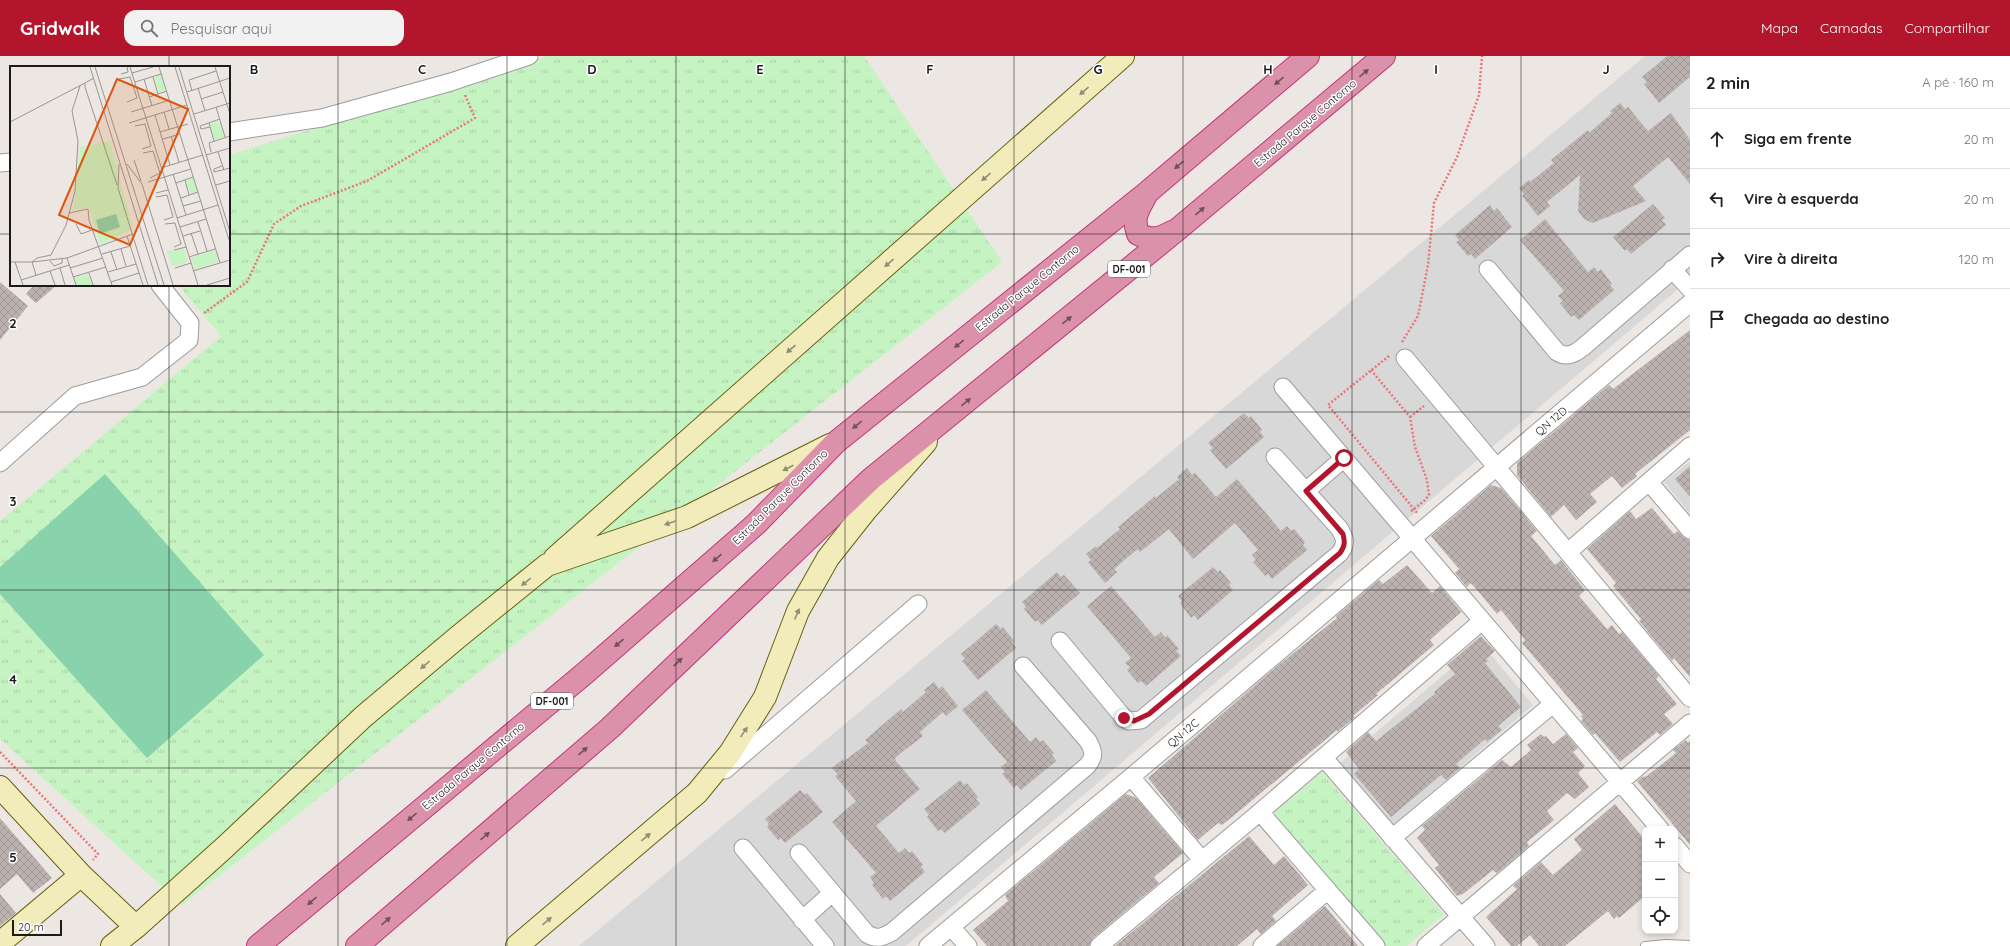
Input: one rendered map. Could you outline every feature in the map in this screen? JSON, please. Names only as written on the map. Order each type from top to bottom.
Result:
[{"type":"highway","name":"Estrada Parque Contorno","points":[[258,946],[584,674],[756,524],[835,443],[1149,190],[1308,56]]},
{"type":"highway","name":"Estrada Parque Contorno","points":[[357,946],[610,728],[871,479],[1178,229],[1384,56]]},
{"type":"highway","points":[[1149,190],[1137,214],[1134,224],[1138,234],[1148,239],[1159,239],[1178,229]]},
{"type":"main road","points":[[112,946],[136,927],[225,847],[364,717],[458,637],[547,565],[1123,56]]},
{"type":"main road","points":[[517,946],[697,793],[730,753],[765,697],[798,611],[828,558],[866,510],[949,416]]},
{"type":"main road","points":[[547,565],[687,517],[758,483],[835,443]]},
{"type":"main road","points":[[0,787],[81,875],[136,927]]},
{"type":"main road","points":[[0,943],[81,875]]},
{"type":"street","points":[[230,132],[322,118],[458,80],[530,56]]},
{"type":"street","points":[[0,163],[10,162]]},
{"type":"street","points":[[1488,269],[1557,352],[1567,356],[1582,348],[1690,255]]},
{"type":"street","points":[[1672,269],[1690,289]]},
{"type":"street","points":[[0,463],[75,396],[142,377],[189,340],[190,323],[161,286]]},
{"type":"street","name":"QN 12D","points":[[1413,538],[1690,303]]},
{"type":"street","points":[[1399,352],[1690,698]]},
{"type":"street","points":[[1283,387],[1657,826]]},
{"type":"street","points":[[1568,552],[1690,446]]},
{"type":"street","points":[[1060,641],[1124,718],[1129,721],[1141,720],[1344,548],[1345,542],[1340,528],[1275,457]]},
{"type":"street","points":[[1306,491],[1344,458]]},
{"type":"street","points":[[1649,482],[1690,530]]},
{"type":"street","name":"QN 12C","points":[[928,946],[1131,777],[1413,538]]},
{"type":"street","points":[[697,793],[918,604]]},
{"type":"street","points":[[1099,946],[1324,758],[1482,621]]},
{"type":"street","points":[[799,854],[867,934],[872,938],[884,936],[1087,766],[1094,758],[1094,751],[1088,741],[1023,666]]},
{"type":"street","points":[[1392,838],[1552,704]]},
{"type":"street","points":[[1426,946],[1690,723]]},
{"type":"street","points":[[1324,758],[1486,946]]},
{"type":"street","points":[[1131,777],[1202,860]]},
{"type":"street","points":[[1260,812],[1376,946]]},
{"type":"street","points":[[743,848],[825,946]]},
{"type":"street","points":[[1678,850],[1690,864]]},
{"type":"street","points":[[1262,946],[1328,890]]},
{"type":"street","points":[[802,920],[832,893]]},
{"type":"street","points":[[951,926],[968,946]]},
{"type":"lane","points":[[1645,946],[1666,944],[1690,945]]},
{"type":"path","points":[[1427,526],[1414,508],[1328,405],[1371,370],[1399,352],[1418,316],[1428,265],[1434,203],[1457,157],[1479,95],[1482,56]]},
{"type":"path","points":[[190,323],[247,282],[274,224],[300,206],[367,181],[475,118],[458,80]]},
{"type":"path","points":[[1371,370],[1410,417],[1415,447],[1427,480],[1428,495],[1398,521]]},
{"type":"path","points":[[0,752],[98,854],[81,875]]},
{"type":"shaded area","points":[[1645,56],[1690,56],[1690,279],[906,946],[579,946]]},
{"type":"shaded area","points":[[1690,461],[1690,514],[1664,482]]},
{"type":"shaded area","points":[[1481,643],[1533,705],[1393,825],[1340,763]]},
{"type":"green space","points":[[548,56],[864,56],[1002,262],[182,905],[0,739],[0,521],[221,336],[179,286],[230,286],[230,155]]},
{"type":"green space","points":[[105,474],[264,655],[147,758],[0,594],[0,567]]},
{"type":"green space","points":[[1322,772],[1444,914],[1407,946],[1381,946],[1270,817]]},
{"type":"building","points":[[1667,56],[1690,56],[1690,77],[1659,103],[1644,84],[1647,82],[1642,77]]},
{"type":"building","points":[[1620,103],[1625,109],[1628,107],[1648,131],[1671,113],[1690,140],[1690,184],[1668,157],[1633,186],[1646,201],[1593,223],[1584,219],[1578,211],[1580,175],[1547,202],[1550,206],[1538,216],[1522,196],[1524,194],[1519,188],[1529,180],[1530,182],[1554,163],[1551,160],[1588,130],[1589,133],[1612,113],[1610,111]]},
{"type":"building","points":[[1653,204],[1665,218],[1662,220],[1666,225],[1631,254],[1627,249],[1625,251],[1613,237]]},
{"type":"building","points":[[1490,205],[1494,211],[1497,208],[1512,227],[1475,259],[1471,254],[1468,256],[1456,242],[1459,240],[1455,235]]},
{"type":"building","points":[[1545,219],[1588,272],[1594,267],[1598,272],[1601,269],[1612,284],[1610,285],[1614,290],[1579,320],[1574,315],[1571,317],[1560,303],[1563,301],[1558,296],[1564,291],[1520,240]]},
{"type":"building","points":[[0,282],[28,306],[0,340]]},
{"type":"building","points":[[33,286],[56,286],[36,303],[26,294]]},
{"type":"building","points":[[1690,330],[1690,430],[1635,474],[1637,476],[1622,488],[1612,476],[1590,494],[1597,502],[1576,520],[1564,505],[1551,517],[1517,475],[1517,463],[1609,385],[1613,389]]},
{"type":"building","points":[[1244,413],[1249,418],[1251,416],[1262,430],[1260,432],[1264,437],[1226,469],[1210,450],[1213,448],[1208,443]]},
{"type":"building","points":[[1690,466],[1690,497],[1675,479]]},
{"type":"building","points":[[1187,468],[1192,475],[1195,473],[1216,497],[1237,479],[1281,531],[1287,526],[1291,531],[1294,529],[1305,542],[1303,545],[1307,550],[1272,579],[1268,574],[1265,576],[1253,562],[1256,560],[1252,555],[1258,550],[1235,523],[1193,559],[1169,529],[1140,552],[1138,549],[1128,557],[1114,569],[1117,572],[1105,583],[1088,562],[1091,560],[1086,554],[1096,546],[1097,548],[1120,529],[1118,527],[1155,496],[1156,498],[1179,479],[1177,477]]},
{"type":"building","points":[[1491,485],[1501,488],[1537,531],[1531,536],[1555,565],[1561,560],[1585,590],[1579,596],[1607,629],[1612,625],[1619,634],[1622,632],[1659,676],[1656,679],[1677,704],[1664,714],[1673,724],[1660,735],[1657,732],[1620,762],[1595,733],[1593,735],[1581,721],[1583,719],[1581,716],[1583,715],[1522,643],[1525,640],[1501,610],[1497,614],[1473,585],[1470,583],[1467,587],[1455,573],[1459,569],[1431,536]]},
{"type":"building","points":[[1652,508],[1674,534],[1678,531],[1683,537],[1690,540],[1690,677],[1674,658],[1672,661],[1639,621],[1641,619],[1613,586],[1616,583],[1587,549],[1630,511],[1636,519]]},
{"type":"building","points":[[1407,565],[1432,593],[1440,586],[1461,612],[1430,640],[1434,645],[1376,694],[1378,695],[1353,716],[1355,717],[1337,732],[1337,730],[1222,825],[1218,823],[1198,840],[1148,778],[1281,663],[1337,618],[1336,616],[1379,580],[1383,584]]},
{"type":"building","points":[[1213,567],[1218,572],[1220,570],[1231,583],[1229,585],[1233,590],[1198,620],[1194,615],[1191,618],[1180,603],[1182,602],[1178,596]]},
{"type":"building","points":[[1057,572],[1061,577],[1064,575],[1080,593],[1042,625],[1037,620],[1035,622],[1024,609],[1026,607],[1022,602]]},
{"type":"building","points":[[1111,586],[1155,637],[1161,632],[1165,638],[1167,635],[1179,649],[1176,651],[1181,656],[1146,686],[1141,681],[1138,683],[1127,670],[1130,667],[1125,663],[1131,658],[1087,606]]},
{"type":"building","points":[[996,624],[1001,629],[1003,627],[1014,641],[1012,643],[1016,648],[978,680],[962,661],[965,659],[961,654]]},
{"type":"building","points":[[1481,636],[1495,651],[1486,659],[1488,661],[1485,663],[1521,707],[1498,726],[1502,730],[1487,742],[1485,739],[1456,764],[1460,768],[1446,780],[1441,775],[1391,817],[1354,774],[1359,769],[1346,752],[1368,732],[1376,741],[1435,694],[1434,692],[1455,674],[1447,665]]},
{"type":"building","points":[[934,682],[939,689],[942,686],[958,706],[946,716],[943,712],[920,732],[923,736],[896,757],[895,760],[920,789],[876,826],[899,853],[905,848],[909,853],[912,851],[923,865],[921,867],[925,872],[890,901],[886,896],[883,899],[872,885],[874,883],[870,877],[876,873],[832,822],[856,801],[835,776],[838,774],[832,768],[868,743],[865,740],[901,709],[903,712],[926,692],[924,690]]},
{"type":"building","points":[[986,690],[1030,742],[1036,737],[1040,742],[1043,740],[1054,753],[1052,755],[1056,761],[1021,790],[1017,785],[1014,788],[1002,774],[1005,772],[1001,767],[1007,762],[962,710]]},
{"type":"building","points":[[1541,734],[1544,737],[1546,736],[1553,744],[1566,734],[1578,748],[1573,752],[1585,766],[1578,773],[1589,787],[1575,799],[1567,793],[1547,811],[1554,820],[1527,842],[1529,846],[1497,873],[1493,870],[1463,894],[1457,896],[1435,868],[1439,865],[1417,838],[1425,830],[1422,826],[1502,760],[1511,767],[1531,750],[1527,745]]},
{"type":"building","points":[[1686,740],[1688,743],[1690,741],[1690,845],[1678,831],[1678,826],[1674,826],[1637,781],[1642,777],[1647,776],[1676,753],[1673,750]]},
{"type":"building","points":[[960,780],[964,785],[967,783],[978,797],[976,799],[980,804],[945,833],[941,829],[938,831],[927,817],[929,815],[924,809]]},
{"type":"building","points":[[800,790],[805,795],[807,793],[823,812],[785,843],[781,838],[778,840],[767,827],[769,824],[765,819]]},
{"type":"building","points":[[1126,794],[1136,798],[1183,853],[1154,877],[1159,883],[1093,938],[1089,946],[987,946],[973,930],[1008,901],[1005,895]]},
{"type":"building","points":[[1615,804],[1642,836],[1642,899],[1619,918],[1617,916],[1614,919],[1608,911],[1565,946],[1539,946],[1530,935],[1517,946],[1511,946],[1486,917],[1517,889],[1513,886],[1541,862],[1553,875],[1582,850],[1574,839]]},
{"type":"building","points":[[0,818],[52,878],[33,893],[17,874],[0,889]]},
{"type":"building","points":[[1249,836],[1274,865],[1284,856],[1308,885],[1272,916],[1276,921],[1261,934],[1257,929],[1237,946],[1115,946]]},
{"type":"building","points":[[0,894],[16,913],[0,926]]},
{"type":"building","points":[[1325,906],[1358,946],[1277,946]]},
{"type":"route","points":[[1124,718],[1129,721],[1141,720],[1149,714],[1340,553],[1344,548],[1345,542],[1340,528],[1306,491],[1344,458]]}]
